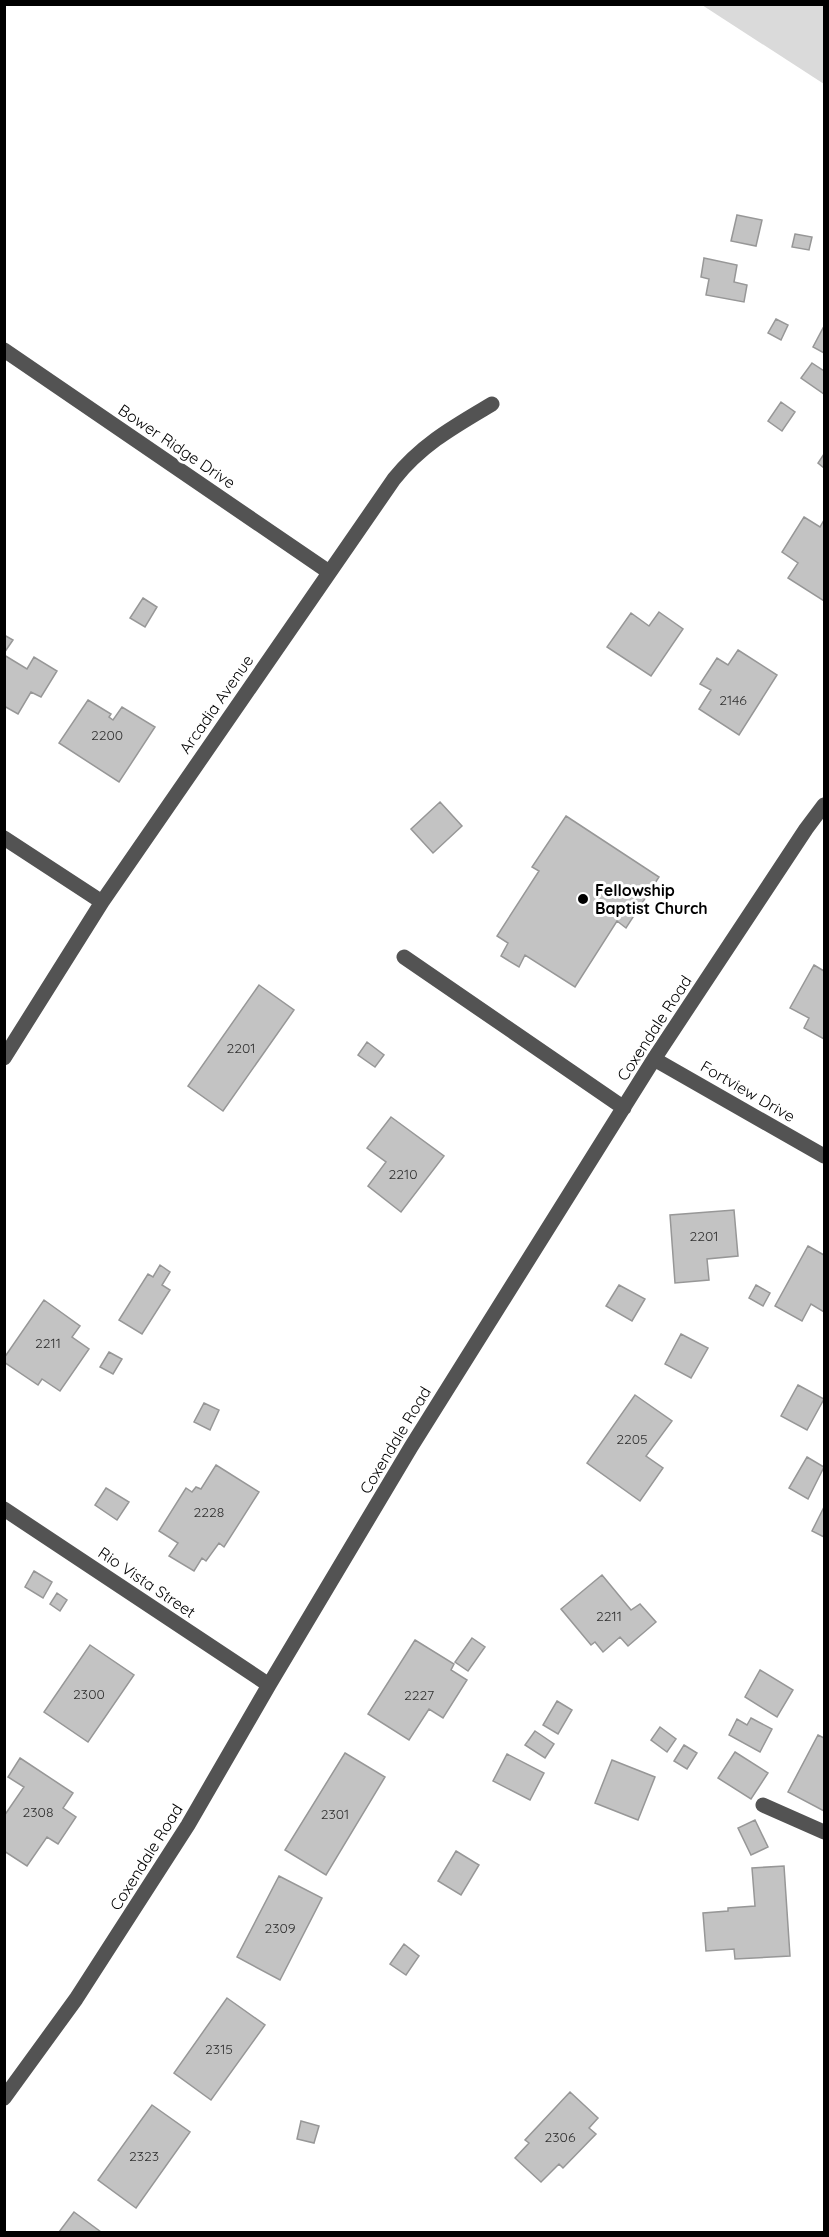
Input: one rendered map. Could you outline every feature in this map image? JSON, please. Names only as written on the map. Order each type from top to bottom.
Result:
[{"type":"street","name":"Bower Ridge Drive","points":[[4,350],[329,572]]},
{"type":"street","name":"Arcadia Avenue","points":[[4,1058],[102,902],[329,572],[409,460],[430,442],[492,404]]},
{"type":"street","name":"Coxendale Road","points":[[4,2098],[76,1999],[188,1825],[411,1447],[654,1059],[806,829],[825,805]]},
{"type":"street","points":[[4,838],[102,902]]},
{"type":"street","points":[[404,957],[624,1108]]},
{"type":"street","name":"Fortview Drive","points":[[654,1059],[825,1155]]},
{"type":"street","name":"Rio Vista Street","points":[[4,1509],[269,1685]]},
{"type":"street","points":[[763,1805],[825,1832]]},
{"type":"shaded area","points":[[702,5],[824,5],[824,84]]},
{"type":"building","points":[[737,215],[762,220],[756,246],[731,241]]},
{"type":"building","points":[[795,234],[812,237],[809,250],[792,247]]},
{"type":"building","points":[[704,258],[737,265],[734,282],[747,285],[744,302],[706,295],[709,279],[701,277]]},
{"type":"building","points":[[776,319],[788,325],[781,340],[768,333]]},
{"type":"building","points":[[824,329],[824,353],[813,347]]},
{"type":"building","points":[[812,363],[824,371],[824,394],[801,378]]},
{"type":"building","points":[[781,402],[795,412],[782,431],[768,421]]},
{"type":"building","points":[[824,454],[824,468],[818,463]]},
{"type":"building","points":[[804,517],[820,527],[824,520],[824,601],[788,578],[798,563],[782,552]]},
{"type":"building","points":[[143,598],[157,607],[145,627],[130,618]]},
{"type":"building","points":[[659,612],[683,629],[651,676],[607,647],[631,613],[649,626]]},
{"type":"building","points":[[4,635],[13,640],[4,653]]},
{"type":"building","points":[[738,650],[777,675],[739,735],[699,709],[711,690],[700,684],[717,658],[728,665]]},
{"type":"building","points":[[4,655],[27,669],[34,657],[57,671],[41,697],[31,692],[18,714],[4,706]]},
{"type":"building","points":[[88,700],[111,714],[109,717],[113,720],[122,707],[155,727],[119,782],[59,743]]},
{"type":"building","points":[[440,802],[462,826],[433,853],[411,829]]},
{"type":"building","name":"Fellowship Baptist Church","points":[[566,816],[659,877],[626,928],[617,921],[575,987],[525,955],[519,967],[501,956],[508,943],[497,936],[539,871],[532,867]]},
{"type":"building","points":[[814,965],[824,971],[824,1039],[804,1028],[809,1018],[790,1008]]},
{"type":"building","points":[[259,985],[294,1010],[223,1111],[188,1086]]},
{"type":"building","points":[[367,1042],[384,1055],[375,1067],[358,1055]]},
{"type":"building","points":[[391,1117],[444,1156],[401,1212],[368,1186],[386,1162],[367,1148]]},
{"type":"building","points":[[734,1210],[738,1256],[707,1259],[709,1280],[675,1283],[670,1215]]},
{"type":"building","points":[[808,1246],[824,1255],[824,1312],[811,1304],[802,1321],[775,1306]]},
{"type":"building","points":[[160,1265],[170,1272],[162,1285],[170,1290],[142,1334],[119,1320],[148,1274],[153,1277]]},
{"type":"building","points":[[619,1285],[645,1299],[632,1321],[606,1306]]},
{"type":"building","points":[[756,1285],[770,1293],[763,1306],[749,1298]]},
{"type":"building","points":[[44,1300],[80,1326],[72,1337],[89,1349],[60,1391],[42,1379],[38,1385],[4,1362],[4,1358]]},
{"type":"building","points":[[681,1334],[708,1348],[691,1378],[665,1364]]},
{"type":"building","points":[[109,1352],[122,1359],[113,1374],[100,1367]]},
{"type":"building","points":[[798,1385],[824,1399],[807,1430],[781,1416]]},
{"type":"building","points":[[635,1395],[672,1421],[646,1456],[663,1468],[640,1501],[587,1463]]},
{"type":"building","points":[[204,1403],[219,1410],[210,1430],[194,1422]]},
{"type":"building","points":[[807,1457],[824,1467],[808,1499],[789,1488]]},
{"type":"building","points":[[216,1465],[259,1492],[224,1547],[219,1543],[206,1561],[202,1558],[194,1571],[169,1556],[178,1543],[159,1531],[186,1488],[192,1492],[196,1487],[201,1489]]},
{"type":"building","points":[[106,1488],[129,1502],[117,1520],[95,1505]]},
{"type":"building","points":[[824,1507],[824,1537],[812,1531]]},
{"type":"building","points":[[34,1571],[52,1582],[43,1598],[25,1587]]},
{"type":"building","points":[[602,1575],[631,1610],[640,1604],[656,1622],[628,1646],[620,1637],[603,1652],[595,1642],[591,1645],[561,1609]]},
{"type":"building","points":[[57,1593],[67,1600],[60,1611],[50,1604]]},
{"type":"building","points":[[472,1638],[485,1647],[468,1671],[455,1662]]},
{"type":"building","points":[[415,1640],[454,1664],[451,1670],[467,1680],[443,1718],[429,1709],[409,1740],[368,1714]]},
{"type":"building","points":[[90,1645],[134,1675],[88,1742],[44,1712]]},
{"type":"building","points":[[760,1670],[793,1690],[777,1717],[745,1697]]},
{"type":"building","points":[[557,1701],[572,1710],[558,1734],[543,1725]]},
{"type":"building","points":[[751,1718],[772,1729],[760,1752],[729,1735],[737,1719],[747,1725]]},
{"type":"building","points":[[660,1727],[676,1739],[667,1752],[651,1740]]},
{"type":"building","points":[[535,1731],[554,1744],[545,1758],[525,1745]]},
{"type":"building","points":[[818,1735],[824,1738],[824,1811],[788,1792]]},
{"type":"building","points":[[684,1745],[697,1753],[687,1769],[674,1761]]},
{"type":"building","points":[[735,1752],[768,1773],[751,1799],[718,1778]]},
{"type":"building","points":[[345,1753],[385,1777],[326,1875],[285,1850]]},
{"type":"building","points":[[507,1754],[544,1773],[530,1800],[493,1781]]},
{"type":"building","points":[[20,1758],[73,1793],[63,1808],[76,1817],[58,1844],[47,1837],[27,1866],[4,1851],[4,1816],[24,1787],[8,1777]]},
{"type":"building","points":[[612,1760],[655,1777],[638,1820],[595,1803]]},
{"type":"building","points":[[755,1820],[768,1847],[751,1855],[738,1828]]},
{"type":"building","points":[[456,1851],[479,1865],[461,1895],[438,1881]]},
{"type":"building","points":[[784,1866],[790,1956],[735,1959],[734,1949],[706,1951],[703,1913],[755,1906],[752,1868]]},
{"type":"building","points":[[279,1876],[322,1898],[280,1980],[237,1957]]},
{"type":"building","points":[[404,1944],[419,1956],[406,1975],[390,1964]]},
{"type":"building","points":[[227,1998],[265,2025],[211,2100],[174,2073]]},
{"type":"building","points":[[570,2092],[598,2118],[589,2128],[596,2134],[563,2168],[559,2164],[541,2182],[515,2158],[529,2143],[525,2140]]},
{"type":"building","points":[[152,2105],[190,2132],[136,2208],[98,2180]]},
{"type":"building","points":[[301,2121],[319,2126],[314,2143],[297,2139]]},
{"type":"building","points":[[74,2212],[101,2232],[59,2232]]},
{"type":"place","name":"Fellowship Baptist Church","points":[[583,899]]}]
